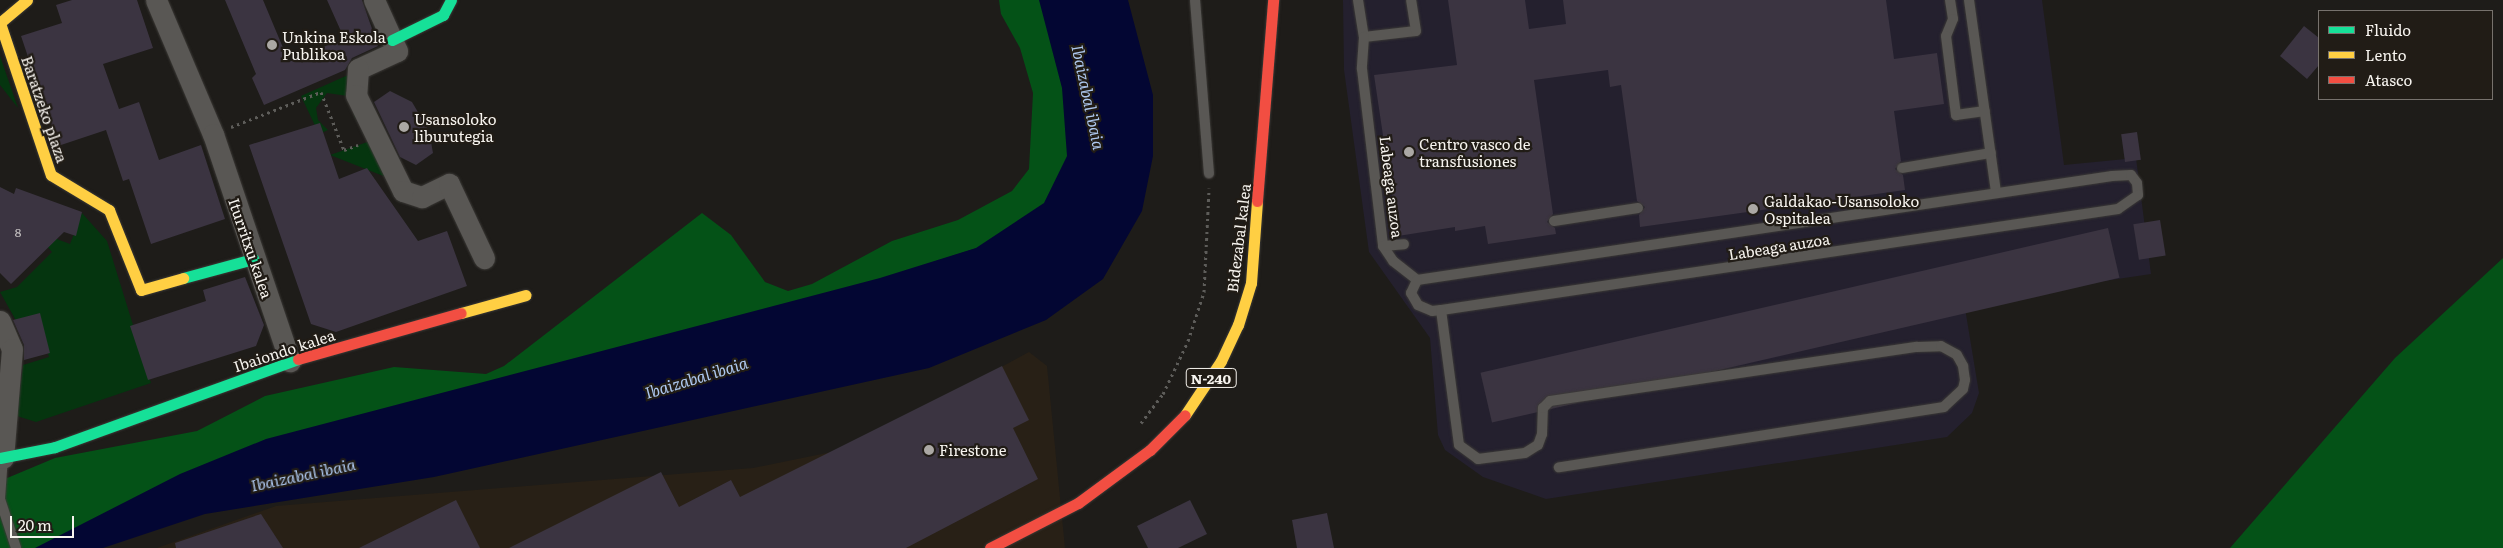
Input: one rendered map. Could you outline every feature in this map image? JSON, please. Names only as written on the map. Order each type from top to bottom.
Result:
[{"type":"main road","points":[[0,23],[27,0]]},
{"type":"main road","points":[[395,46],[443,15],[451,0]]},
{"type":"main road","name":"Bidezabal kalea","points":[[990,548],[1078,503],[1150,450],[1180,422],[1221,361],[1238,324],[1250,283],[1273,0]]},
{"type":"main road","name":"Baratzeko plaza","points":[[0,23],[51,175],[109,210],[142,290],[253,259]]},
{"type":"main road","name":"Ibaiondo kalea","points":[[1,458],[55,447],[290,361],[526,295]]},
{"type":"street","name":"Iturritxu kalea","points":[[156,0],[213,134],[253,259],[290,361]]},
{"type":"street","points":[[374,0],[395,46],[358,70],[356,95],[403,191],[422,197],[449,184],[484,258]]},
{"type":"street","points":[[0,321],[12,350],[1,458]]},
{"type":"lane","points":[[1195,0],[1209,173]]},
{"type":"lane","name":"Labeaga auzoa","points":[[1358,0],[1364,38],[1362,69],[1384,246],[1393,261],[1417,280],[1996,191],[2131,175],[2137,183],[2138,195],[2118,209],[1441,310]]},
{"type":"lane","points":[[1364,38],[1416,31],[1411,0]]},
{"type":"lane","points":[[1950,0],[1953,19],[1946,36],[1956,115],[1985,111]]},
{"type":"lane","points":[[1969,0],[1996,191]]},
{"type":"lane","points":[[1902,168],[1991,153]]},
{"type":"lane","points":[[1554,221],[1638,208]]},
{"type":"lane","points":[[1384,246],[1404,244]]},
{"type":"lane","points":[[1417,280],[1411,293],[1418,305],[1432,311],[1441,310],[1459,445],[1478,459],[1525,453],[1538,445],[1542,434],[1542,408],[1550,401],[1917,347],[1941,346],[1957,355],[1963,366],[1965,380],[1963,389],[1944,407],[1560,467]]},
{"type":"lane","points":[[1,458],[0,499],[16,548]]},
{"type":"path","points":[[213,134],[321,92],[344,150],[377,137]]},
{"type":"path","name":"Bidezabal kalea","points":[[1138,427],[1163,394],[1188,340],[1204,292],[1209,173]]},
{"type":"shaded area","name":"Galdakao-Usansoloko Ospitalea","points":[[1343,0],[2042,0],[2064,165],[2136,158],[2151,274],[1964,302],[1979,393],[1972,413],[1947,437],[1546,499],[1483,477],[1445,450],[1438,435],[1430,338],[1369,252],[1344,70]]},
{"type":"shaded area","points":[[1029,352],[1047,366],[1065,548],[157,548],[276,506],[753,468],[851,448]]},
{"type":"green space","points":[[999,0],[1091,0],[1136,197],[42,548],[0,548],[0,481],[55,458],[197,431],[265,396],[394,367],[486,374],[504,366],[702,213],[731,235],[765,282],[788,291],[812,284],[892,241],[958,220],[1012,191],[1029,169],[1033,93],[1020,48],[1001,14]]},
{"type":"green space","points":[[0,56],[18,108],[0,85]]},
{"type":"green space","points":[[348,75],[365,113],[355,118],[348,96],[327,93],[316,108],[318,120],[328,130],[319,134],[301,96]]},
{"type":"green space","points":[[376,139],[391,179],[330,155]]},
{"type":"green space","points":[[82,213],[107,241],[151,383],[36,422],[17,416],[23,365],[49,357],[38,321],[19,326],[0,292],[17,287],[52,252],[33,230],[70,244]]},
{"type":"green space","points":[[2503,258],[2503,548],[2230,548],[2395,358]]},
{"type":"water","name":"Ibaizabal ibaia","points":[[1039,0],[1128,0],[1153,95],[1153,156],[1142,211],[1103,279],[1046,320],[929,368],[434,477],[205,514],[103,548],[35,548],[180,474],[266,439],[880,278],[976,248],[1044,203],[1067,156],[1062,88]]},
{"type":"building","points":[[72,0],[137,0],[153,48],[103,64],[119,109],[139,102],[159,160],[201,145],[225,219],[151,244],[129,179],[123,181],[106,130],[58,146],[21,36],[62,23],[56,5]]},
{"type":"building","points":[[225,0],[263,0],[289,62],[344,38],[327,0],[362,0],[378,46],[352,58],[345,70],[264,105],[252,78],[256,74]]},
{"type":"building","points":[[1448,0],[1525,0],[1529,29],[1566,24],[1563,0],[1886,0],[1894,59],[1937,53],[1944,104],[1894,111],[1901,161],[1895,169],[1903,175],[1905,190],[1640,227],[1639,215],[1645,207],[1637,201],[1621,85],[1610,87],[1608,70],[1534,80],[1553,214],[1547,222],[1555,228],[1556,234],[1488,244],[1485,226],[1455,231],[1455,227],[1398,236],[1374,75],[1457,65]]},
{"type":"building","points":[[2304,26],[2318,37],[2318,66],[2307,79],[2280,56]]},
{"type":"building","points":[[390,91],[412,102],[429,131],[433,153],[416,165],[400,157],[374,102]]},
{"type":"building","points":[[320,123],[339,179],[367,168],[418,241],[447,231],[467,286],[336,332],[311,324],[249,145]]},
{"type":"building","points":[[2137,132],[2141,160],[2125,162],[2121,134]]},
{"type":"building","points":[[0,187],[14,194],[16,188],[82,212],[76,236],[64,232],[11,284],[0,273]]},
{"type":"building","points":[[2160,220],[2166,256],[2139,260],[2133,224]]},
{"type":"building","points":[[2108,228],[2119,278],[1492,423],[1481,373]]},
{"type":"building","points":[[245,277],[264,325],[256,346],[148,380],[130,326],[206,301],[203,290]]},
{"type":"building","points":[[40,313],[50,353],[24,360],[24,345],[13,320]]},
{"type":"building","name":"Firestone","points":[[1002,366],[1029,420],[1013,428],[1038,479],[906,548],[509,548],[661,472],[679,507],[731,480],[740,497]]},
{"type":"building","points":[[456,500],[480,548],[359,548]]},
{"type":"building","points":[[1190,500],[1207,534],[1178,548],[1148,548],[1137,526]]},
{"type":"building","points":[[1327,513],[1334,548],[1297,548],[1292,520]]},
{"type":"building","points":[[261,514],[283,548],[176,548],[175,543]]},
{"type":"traffic: fast","points":[[392,40],[443,15],[451,0]]},
{"type":"traffic: fast","points":[[183,278],[253,259]]},
{"type":"traffic: fast","points":[[0,458],[55,447],[298,359]]},
{"type":"traffic: slow","points":[[27,0],[0,23],[51,175],[109,210],[141,290],[183,278]]},
{"type":"traffic: slow","points":[[1185,415],[1221,361],[1238,325],[1251,283],[1257,201]]},
{"type":"traffic: slow","points":[[461,313],[526,295]]},
{"type":"traffic: jam","points":[[1257,201],[1273,0]]},
{"type":"traffic: jam","points":[[298,359],[461,313]]},
{"type":"traffic: jam","points":[[990,548],[1078,503],[1150,450],[1185,415]]},
{"type":"place","name":"Unkina Eskola Publikoa","points":[[272,45]]},
{"type":"place","name":"Usansoloko liburutegia","points":[[404,127]]},
{"type":"place","name":"Centro vasco de transfusiones","points":[[1409,152]]},
{"type":"place","name":"Galdakao-Usansoloko Ospitalea","points":[[1753,209]]},
{"type":"place","name":"Firestone","points":[[929,450]]}]
